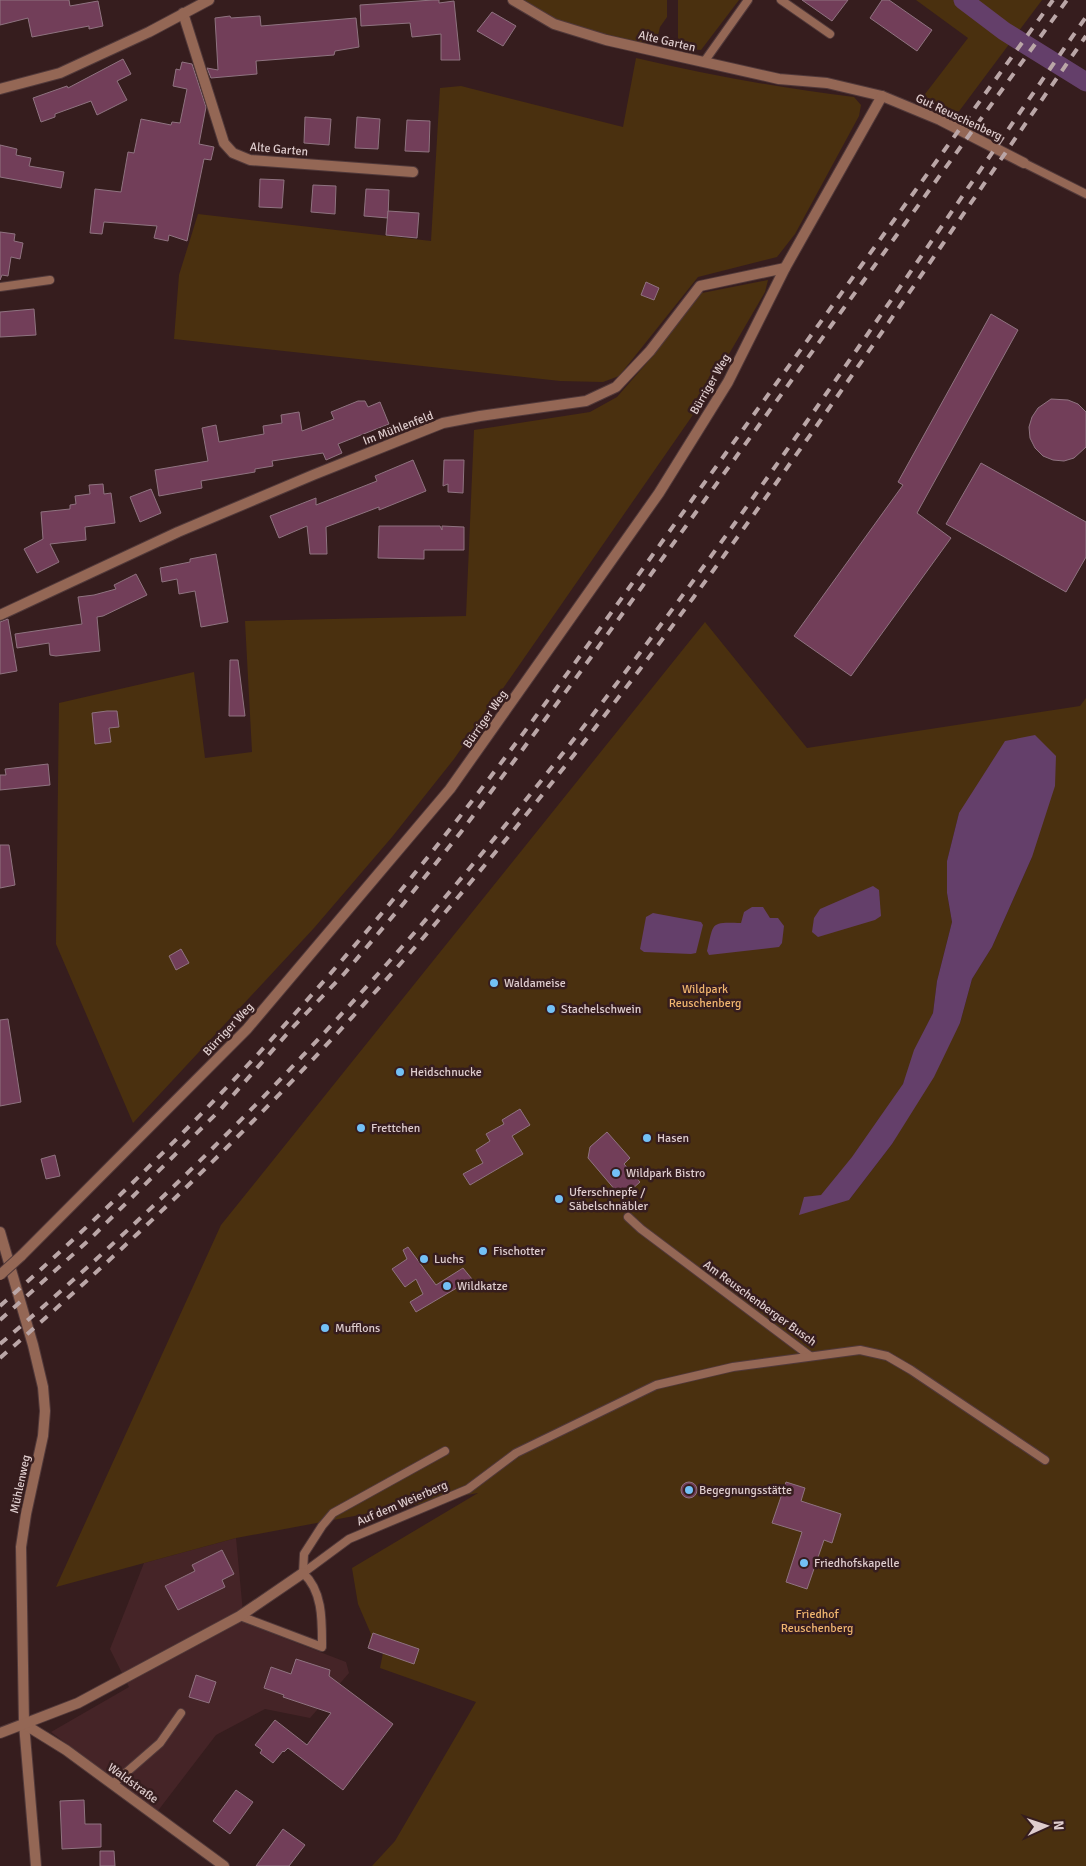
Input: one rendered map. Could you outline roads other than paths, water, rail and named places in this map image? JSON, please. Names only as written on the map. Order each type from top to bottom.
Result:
[{"type":"street","points":[[0,89],[60,73],[149,32],[209,0]]},
{"type":"street","name":"Alte Garten","points":[[513,0],[554,24],[606,40],[779,79],[827,83],[882,96]]},
{"type":"street","name":"Alte Garten","points":[[182,13],[224,143],[240,158],[413,172]]},
{"type":"street","name":"Gut Reuschenberg","points":[[882,96],[940,120],[1024,163]]},
{"type":"street","name":"Bürriger Weg","points":[[0,1275],[247,1029],[450,789],[659,493],[728,382],[785,268],[882,96]]},
{"type":"street","name":"Im Mühlenfeld","points":[[0,615],[178,532],[313,475],[444,424],[480,416],[586,401],[616,387],[650,351],[700,286],[785,268]]},
{"type":"street","name":"Mühlenweg","points":[[0,1232],[35,1353],[43,1387],[45,1411],[43,1436],[26,1514],[21,1547],[24,1724],[36,1866]]},
{"type":"street","name":"Auf dem Weierberg","points":[[0,1733],[78,1703],[240,1616],[303,1573]]},
{"type":"street","name":"Waldstraße","points":[[24,1724],[66,1750],[224,1866]]},
{"type":"lane","name":"Alte Garten","points":[[704,62],[748,0]]},
{"type":"lane","points":[[781,0],[830,34]]},
{"type":"lane","points":[[1024,163],[1086,194]]},
{"type":"lane","points":[[0,287],[50,280]]},
{"type":"lane","name":"Am Reuschenberger Busch","points":[[628,1217],[640,1229],[810,1356],[860,1350],[887,1356],[911,1370],[1045,1460]]},
{"type":"lane","name":"Auf dem Weierberg","points":[[303,1573],[349,1539],[468,1489],[516,1453],[656,1385],[733,1367],[810,1356]]},
{"type":"lane","points":[[240,1616],[322,1647],[321,1611],[311,1580],[303,1573],[304,1554],[333,1513],[445,1451]]},
{"type":"lane","points":[[113,1784],[160,1743],[180,1713]]},
{"type":"waterway","points":[[963,0],[1004,31],[1086,82]]},
{"type":"railway","points":[[0,1306],[58,1254],[171,1145],[279,1032],[382,914],[500,765],[1053,0]]},
{"type":"railway","points":[[0,1320],[88,1241],[220,1110],[294,1026],[344,974],[404,903],[461,832],[573,682],[1067,0]]},
{"type":"railway","points":[[0,1344],[129,1229],[253,1108],[371,982],[484,851],[565,751],[719,545],[867,335],[1086,17]]},
{"type":"railway","points":[[0,1358],[130,1241],[255,1119],[375,992],[489,860],[647,660],[722,558],[870,350],[1086,36]]},
{"type":"place","name":"Waldameise","points":[[494,983]]},
{"type":"place","name":"Stachelschwein","points":[[551,1009]]},
{"type":"place","name":"Heidschnucke","points":[[400,1072]]},
{"type":"place","name":"Frettchen","points":[[361,1128]]},
{"type":"place","name":"Hasen","points":[[647,1138]]},
{"type":"place","name":"Wildpark Bistro","points":[[616,1173]]},
{"type":"place","name":"Uferschnepfe / Säbelschnäbler","points":[[559,1199]]},
{"type":"place","name":"Fischotter","points":[[483,1251]]},
{"type":"place","name":"Luchs","points":[[424,1259]]},
{"type":"place","name":"Wildkatze","points":[[447,1286]]},
{"type":"place","name":"Mufflons","points":[[325,1328]]},
{"type":"place","name":"Begegnungsstätte","points":[[689,1490]]},
{"type":"place","name":"Friedhofskapelle","points":[[804,1563]]},
{"type":"park label","name":"Wildpark Reuschenberg","points":[[705,996]]},
{"type":"park label","name":"Friedhof Reuschenberg","points":[[817,1621]]}]
